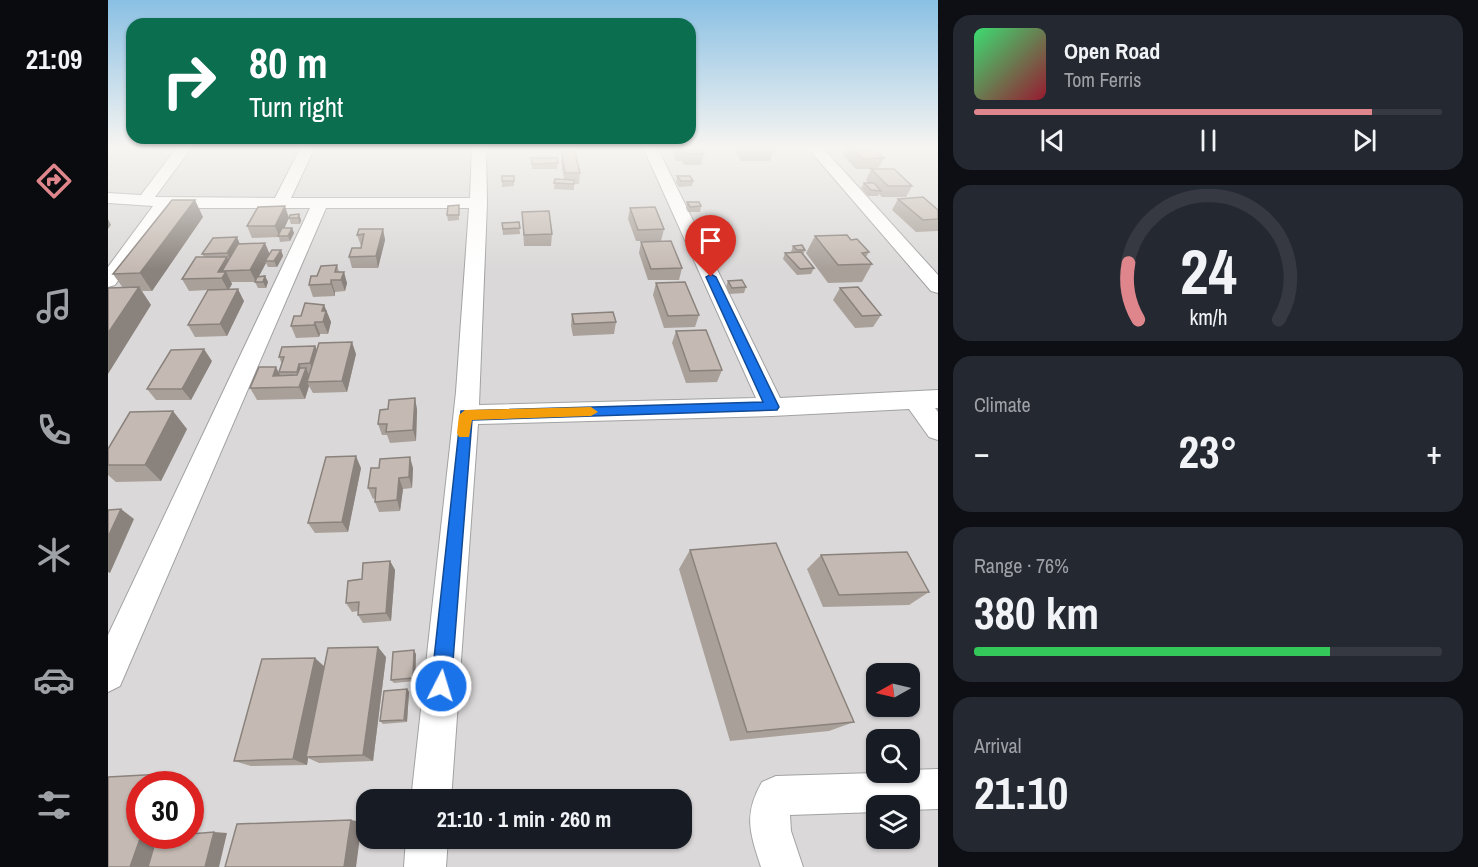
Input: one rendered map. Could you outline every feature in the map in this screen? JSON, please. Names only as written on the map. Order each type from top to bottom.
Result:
[{"type":"street","points":[[145,200],[154,187]]},
{"type":"street","points":[[281,204],[289,187]]},
{"type":"street","points":[[432,789],[465,415],[479,187]]},
{"type":"street","points":[[669,187],[772,407]]},
{"type":"street","points":[[850,187],[938,287]]},
{"type":"street","points":[[108,198],[163,203],[479,203]]},
{"type":"street","points":[[108,281],[163,203]]},
{"type":"street","points":[[108,674],[320,204]]},
{"type":"street","points":[[910,256],[938,255]]},
{"type":"street","points":[[465,415],[772,407],[927,399],[938,430]]},
{"type":"street","points":[[782,867],[768,815],[770,804],[776,796],[938,789]]},
{"type":"street","points":[[425,867],[426,849]]},
{"type":"shaded area","points":[[108,187],[938,187],[938,867],[108,867]]},
{"type":"building","points":[[868,187],[878,187],[881,191]]},
{"type":"building","points":[[923,197],[938,210],[938,219],[923,220],[898,199]]},
{"type":"building","points":[[172,200],[195,200],[140,273],[113,274]]},
{"type":"building","points":[[687,202],[699,202],[701,206],[690,207]]},
{"type":"building","points":[[459,205],[459,215],[447,215],[448,206]]},
{"type":"building","points":[[285,206],[275,226],[247,226],[258,207]]},
{"type":"building","points":[[655,207],[664,229],[638,230],[630,208]]},
{"type":"building","points":[[549,211],[552,234],[524,235],[522,212]]},
{"type":"building","points":[[299,214],[298,218],[289,218],[290,215]]},
{"type":"building","points":[[519,222],[520,228],[503,229],[502,223]]},
{"type":"building","points":[[282,228],[292,228],[288,236],[278,236]]},
{"type":"building","points":[[359,229],[383,229],[376,256],[349,257],[352,248],[361,248],[364,234],[357,235]]},
{"type":"building","points":[[847,235],[851,240],[857,239],[869,252],[862,253],[872,264],[838,265],[815,236]]},
{"type":"building","points":[[237,237],[227,253],[202,254],[213,238]]},
{"type":"building","points":[[671,241],[682,268],[651,269],[641,242]]},
{"type":"building","points":[[265,243],[250,270],[222,271],[238,244]]},
{"type":"building","points":[[724,243],[727,249],[714,249],[711,244]]},
{"type":"building","points":[[802,245],[805,250],[797,250],[793,246]]},
{"type":"building","points":[[272,250],[281,250],[274,261],[265,261]]},
{"type":"building","points":[[801,252],[814,268],[800,269],[785,253]]},
{"type":"building","points":[[196,257],[227,257],[218,272],[226,272],[222,278],[182,279]]},
{"type":"building","points":[[337,265],[335,272],[344,272],[341,280],[331,280],[331,284],[309,285],[311,276],[317,276],[321,266]]},
{"type":"building","points":[[265,276],[263,282],[255,282],[257,277]]},
{"type":"building","points":[[742,280],[746,287],[732,288],[728,281]]},
{"type":"building","points":[[685,282],[699,315],[668,316],[656,283]]},
{"type":"building","points":[[139,287],[108,333],[108,288]]},
{"type":"building","points":[[858,287],[881,315],[862,316],[840,288]]},
{"type":"building","points":[[238,289],[220,324],[188,325],[208,290]]},
{"type":"building","points":[[305,303],[324,305],[322,311],[326,311],[323,322],[315,322],[314,325],[291,326],[294,316],[301,316]]},
{"type":"building","points":[[613,312],[616,322],[574,324],[572,314]]},
{"type":"building","points":[[706,330],[722,370],[690,371],[676,331]]},
{"type":"building","points":[[352,342],[342,381],[307,382],[319,343]]},
{"type":"building","points":[[315,346],[310,363],[299,364],[297,372],[279,372],[284,357],[279,357],[282,347]]},
{"type":"building","points":[[204,349],[182,389],[147,389],[171,350]]},
{"type":"building","points":[[259,367],[276,367],[273,376],[297,375],[300,368],[306,368],[299,387],[250,388]]},
{"type":"building","points":[[415,398],[413,430],[386,432],[387,424],[378,424],[380,410],[388,409],[389,400]]},
{"type":"building","points":[[173,411],[145,465],[108,465],[108,449],[130,412]]},
{"type":"building","points":[[356,456],[342,522],[308,523],[326,457]]},
{"type":"building","points":[[410,457],[409,477],[399,478],[397,500],[375,502],[376,488],[368,488],[371,468],[379,468],[380,459]]},
{"type":"building","points":[[121,509],[108,537],[108,510]]},
{"type":"building","points":[[776,543],[854,722],[747,732],[690,550]]},
{"type":"building","points":[[907,552],[929,592],[839,595],[821,555]]},
{"type":"building","points":[[390,561],[386,613],[358,615],[359,602],[346,603],[348,581],[362,579],[363,563]]},
{"type":"building","points":[[378,647],[363,755],[306,757],[328,648]]},
{"type":"building","points":[[414,650],[413,678],[391,680],[393,652]]},
{"type":"building","points":[[315,658],[293,759],[234,761],[262,659]]},
{"type":"building","points":[[407,689],[404,720],[380,721],[384,691]]},
{"type":"building","points":[[126,776],[126,849],[136,849],[130,867],[108,867],[108,777]]},
{"type":"building","points":[[351,820],[344,867],[225,867],[237,824]]},
{"type":"building","points":[[214,832],[205,867],[148,867],[153,849],[204,849],[204,833]]},
{"type":"slow traffic","points":[[464,433],[465,415],[591,412]]},
{"type":"route","points":[[441,686],[465,415],[772,407],[711,277]]}]
